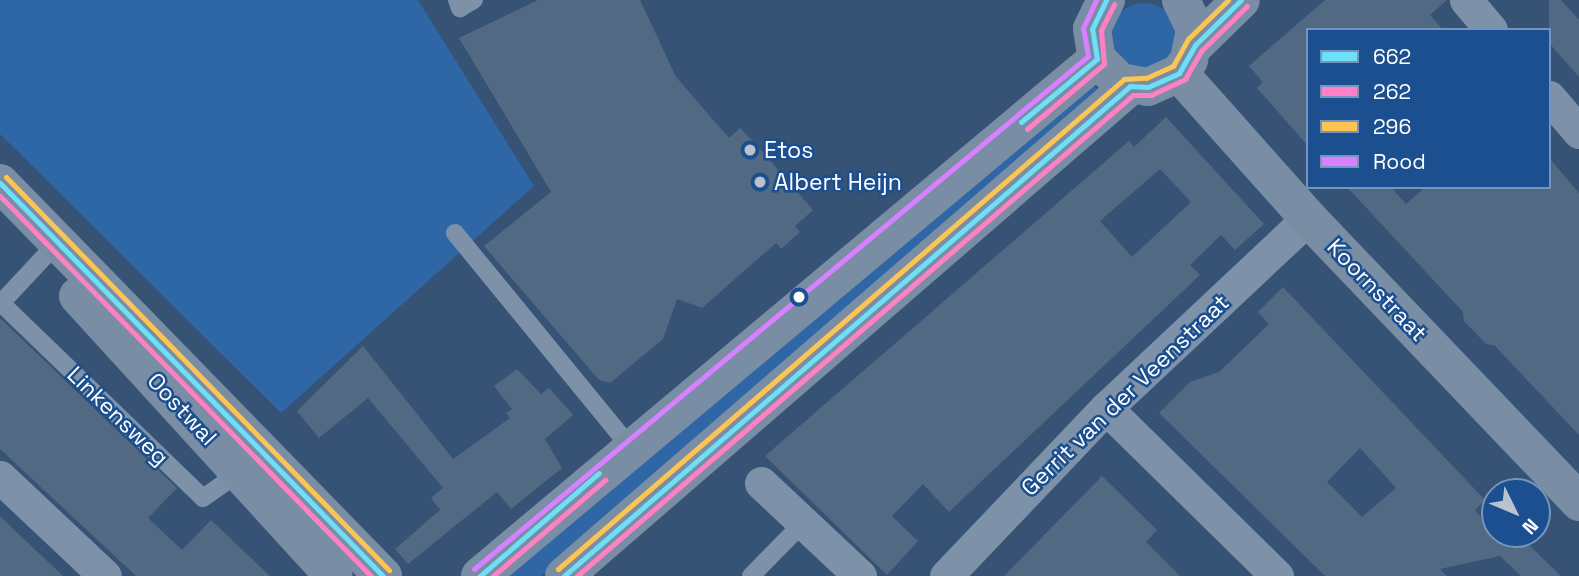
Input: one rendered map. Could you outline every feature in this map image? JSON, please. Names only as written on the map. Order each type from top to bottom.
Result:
[{"type":"main road","points":[[1181,0],[1191,15],[1187,59]]},
{"type":"main road","points":[[1104,1],[1092,29],[1097,59],[1111,76],[1130,86],[1156,85],[1187,59],[1241,0]]},
{"type":"main road","points":[[480,576],[630,447],[1097,59]]},
{"type":"main road","name":"Koornstraat","points":[[1187,59],[1308,218],[1579,502]]},
{"type":"main road","points":[[564,576],[1130,86]]},
{"type":"main road","name":"Oostwal","points":[[0,183],[51,249],[240,472],[334,576]]},
{"type":"main road","name":"Oostwal","points":[[0,213],[51,249],[383,576]]},
{"type":"street","points":[[1466,0],[1489,28]]},
{"type":"street","points":[[1551,99],[1579,132]]},
{"type":"street","name":"Gerrit van der Veenstraat","points":[[946,576],[1106,408],[1308,218]]},
{"type":"street","points":[[1106,408],[1277,576]]},
{"type":"street","points":[[0,477],[106,576]]},
{"type":"street","points":[[761,483],[860,576]]},
{"type":"lane","points":[[457,0],[460,8],[474,0]]},
{"type":"lane","points":[[455,233],[630,447]]},
{"type":"lane","name":"Linkensweg","points":[[51,249],[1,302],[203,498],[240,472]]},
{"type":"lane","points":[[751,576],[802,524]]},
{"type":"shaded area","points":[[0,0],[418,0],[534,186],[281,413],[0,134]]},
{"type":"shaded area","points":[[1144,3],[1157,6],[1167,13],[1174,23],[1177,36],[1174,49],[1167,59],[1157,66],[1144,69],[1131,66],[1121,59],[1114,49],[1111,36],[1114,23],[1121,13],[1131,6]]},
{"type":"shaded area","points":[[1082,80],[1108,94],[726,427],[541,576],[500,576]]},
{"type":"building","points":[[538,0],[640,0],[676,77],[729,138],[740,128],[813,210],[795,226],[800,232],[781,249],[776,243],[702,308],[677,299],[663,339],[610,383],[599,380],[484,246],[551,192],[459,38]]},
{"type":"building","points":[[1325,0],[1447,0],[1430,15],[1441,28],[1306,28],[1306,144],[1257,88],[1263,82],[1249,66]]},
{"type":"building","points":[[1549,0],[1561,0],[1579,20],[1579,77],[1551,45]]},
{"type":"building","points":[[1166,117],[1264,224],[1235,250],[1221,235],[1190,265],[1200,275],[949,512],[923,484],[892,516],[918,541],[887,575],[765,456],[1129,141],[1134,147]],"holes":[[[1160,169],[1191,202],[1132,257],[1100,221]]]},
{"type":"building","points":[[1551,160],[1579,193],[1579,435],[1495,346],[1486,344],[1464,321],[1463,312],[1349,189],[1393,189],[1406,204],[1423,189],[1551,189]]},
{"type":"building","points":[[1283,287],[1481,496],[1481,504],[1475,510],[1481,517],[1481,548],[1532,548],[1561,576],[1521,576],[1500,556],[1440,569],[1447,576],[1325,576],[1159,413],[1190,382],[1219,372],[1269,324],[1258,312]],"holes":[[[1360,448],[1396,488],[1362,517],[1327,482]]]},
{"type":"building","points":[[0,318],[177,488],[148,518],[182,550],[211,520],[270,576],[136,576],[0,449]]},
{"type":"building","points":[[363,346],[453,459],[510,418],[506,413],[512,409],[494,386],[517,369],[541,394],[549,388],[573,415],[545,439],[562,468],[511,509],[497,492],[408,564],[395,549],[440,510],[431,498],[443,488],[368,398],[319,438],[297,411]]},
{"type":"building","points":[[1102,476],[1157,530],[1146,542],[1180,576],[1004,576]]},
{"type":"building","points":[[0,516],[28,543],[63,576],[0,576]]},
{"type":"transit line","name":"Rood","points":[[474,569],[1088,56],[1083,28],[1096,0]]},
{"type":"transit line","name":"662","points":[[1021,122],[1097,59],[1092,29],[1106,0]]},
{"type":"transit line","name":"296","points":[[558,569],[1124,79],[1146,78],[1173,66],[1188,39],[1228,0]]},
{"type":"transit line","name":"662","points":[[564,576],[1130,86],[1148,87],[1179,73],[1195,45],[1241,0]]},
{"type":"transit line","name":"262","points":[[1027,129],[1104,64],[1101,30],[1114,4]]},
{"type":"transit line","name":"262","points":[[577,576],[1133,95],[1151,95],[1185,79],[1202,50],[1247,6]]},
{"type":"transit line","name":"296","points":[[6,177],[389,570]]},
{"type":"transit line","name":"662","points":[[0,183],[383,576]]},
{"type":"transit line","name":"262","points":[[0,196],[371,576]]},
{"type":"transit line","name":"662","points":[[480,576],[599,473]]},
{"type":"transit line","name":"262","points":[[493,576],[605,480]]},
{"type":"place","name":"Etos","points":[[750,150]]},
{"type":"place","name":"Albert Heijn","points":[[760,182]]}]
